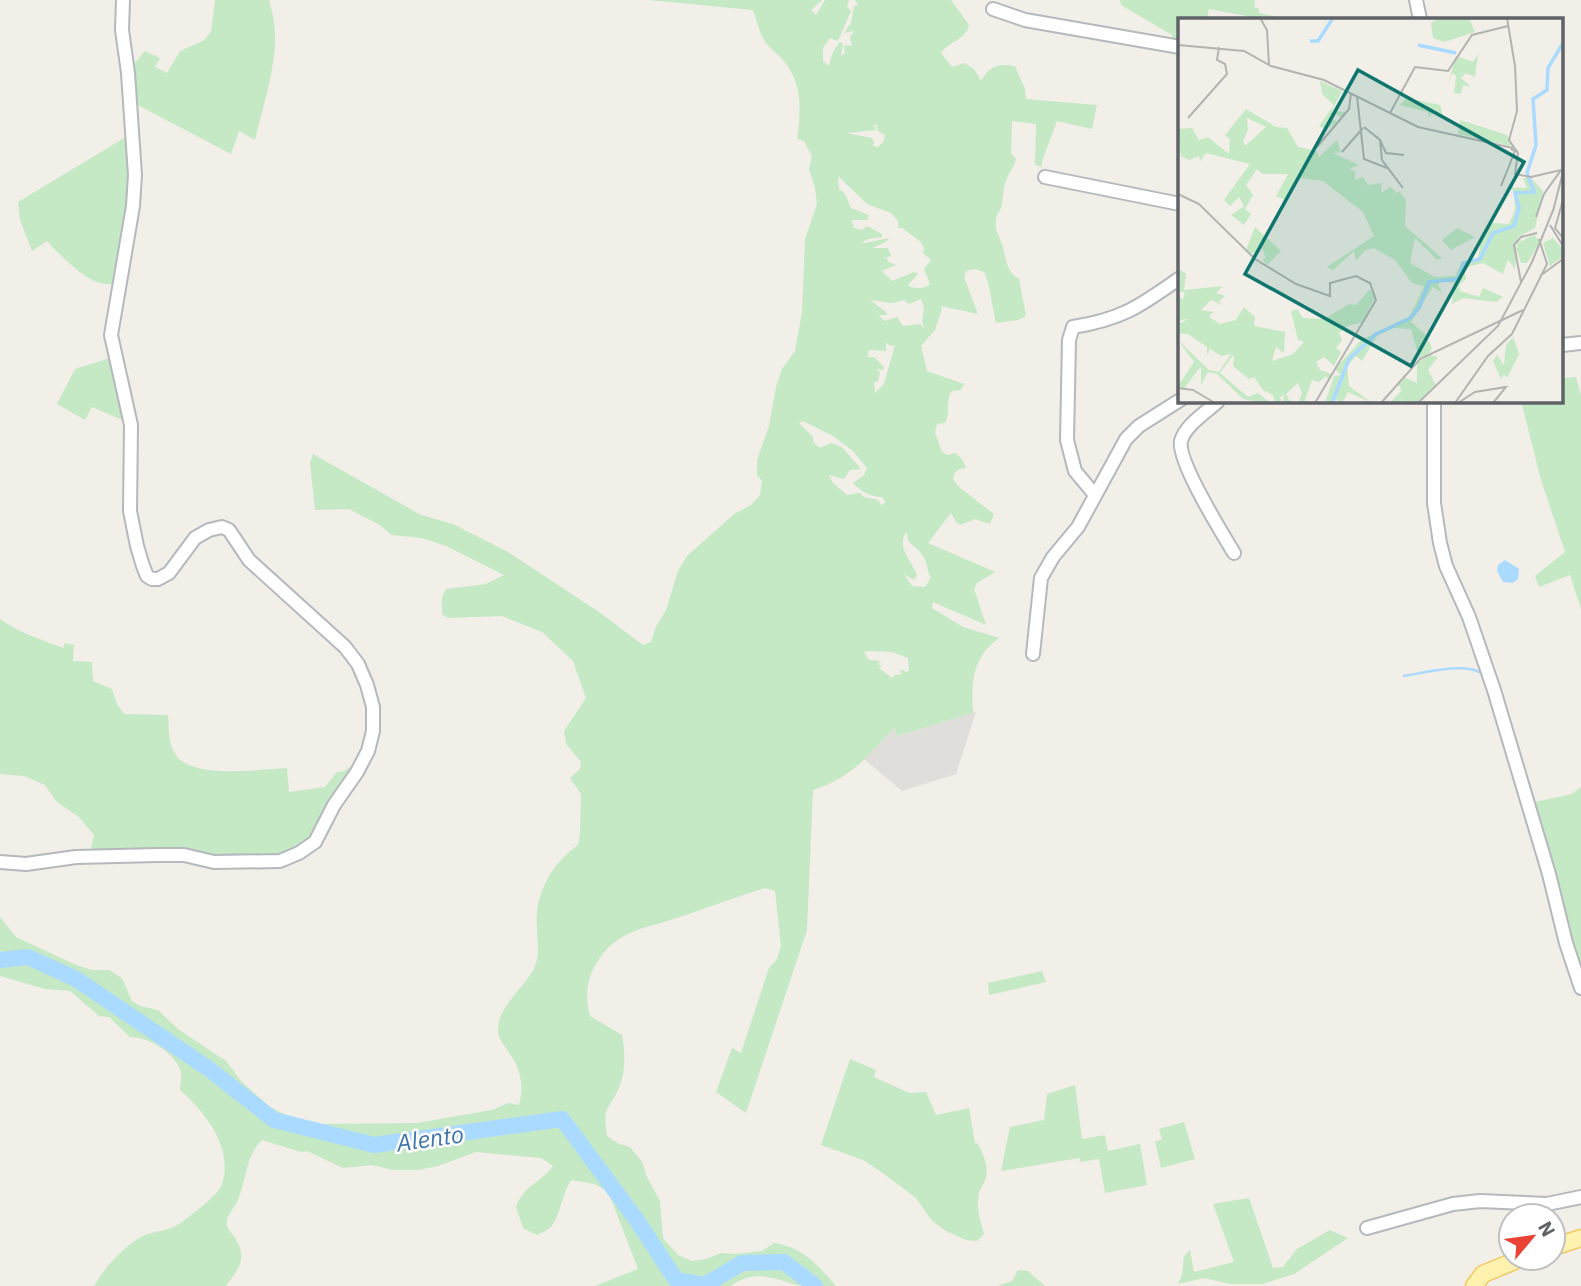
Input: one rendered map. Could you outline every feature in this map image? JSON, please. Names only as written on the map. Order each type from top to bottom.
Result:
[{"type":"main road","points":[[1474,1286],[1483,1274],[1497,1268]]},
{"type":"street","points":[[0,862],[26,864],[76,857],[158,855],[184,855],[214,862],[280,861],[315,842],[334,805],[368,751],[373,731],[373,708],[358,664],[345,647],[249,560],[229,530],[222,527],[208,530],[195,538],[169,573],[158,579],[147,576],[143,566],[130,511],[131,425],[111,335],[133,206],[135,175],[128,73],[122,30],[123,0]]},
{"type":"street","points":[[1416,0],[1420,18]]},
{"type":"street","points":[[993,9],[1025,20],[1178,47]]},
{"type":"street","points":[[1045,177],[1178,204]]},
{"type":"street","points":[[1096,495],[1075,471],[1067,440],[1069,340],[1073,327],[1115,319],[1135,309],[1178,279]]},
{"type":"street","points":[[1032,654],[1041,578],[1053,557],[1078,527],[1126,439],[1139,426],[1178,401]]},
{"type":"street","points":[[1217,402],[1188,428],[1181,439],[1181,449],[1203,499],[1234,553]]},
{"type":"street","points":[[1434,402],[1434,503],[1440,543],[1493,687],[1581,988]]},
{"type":"street","points":[[1367,1228],[1452,1204],[1480,1201],[1547,1203],[1581,1197]]},
{"type":"shaded area","points":[[976,712],[956,774],[902,791],[864,759],[895,727],[898,736]]},
{"type":"green space","points":[[215,0],[270,0],[275,35],[272,71],[255,140],[239,131],[231,154],[132,102],[129,70],[145,51],[160,58],[155,67],[167,73],[180,51],[203,41],[211,32]]},
{"type":"green space","points":[[648,0],[822,0],[811,10],[816,15],[825,0],[849,0],[847,7],[851,11],[838,41],[830,38],[823,48],[823,61],[829,66],[834,50],[840,42],[843,44],[841,55],[845,54],[844,45],[852,46],[850,37],[854,31],[844,33],[851,23],[854,6],[858,5],[855,0],[951,0],[969,25],[961,37],[941,53],[952,67],[964,63],[974,69],[981,81],[987,72],[995,67],[1015,66],[1025,89],[1026,99],[1097,105],[1092,129],[1057,121],[1042,167],[1035,165],[1036,124],[1012,121],[1011,153],[1016,159],[1006,181],[996,224],[1008,267],[1019,279],[1026,316],[996,323],[984,272],[976,269],[966,271],[964,277],[978,314],[941,306],[935,330],[921,346],[927,371],[964,384],[961,390],[952,391],[947,419],[945,423],[937,424],[935,433],[942,452],[948,455],[955,453],[966,468],[957,471],[953,479],[959,487],[994,514],[990,524],[975,519],[960,525],[951,513],[928,543],[995,572],[977,583],[974,589],[986,625],[933,602],[932,608],[963,627],[999,638],[990,645],[978,662],[972,691],[973,713],[897,736],[894,728],[849,772],[813,790],[807,930],[746,1113],[716,1092],[732,1048],[741,1053],[769,968],[777,959],[781,946],[775,891],[765,888],[634,931],[613,943],[604,952],[588,983],[587,1002],[590,1016],[622,1035],[624,1048],[622,1079],[606,1112],[607,1136],[630,1147],[643,1163],[646,1175],[660,1201],[663,1238],[678,1255],[692,1261],[721,1253],[762,1251],[774,1243],[784,1245],[809,1258],[836,1286],[796,1285],[763,1276],[747,1278],[731,1286],[595,1286],[638,1269],[608,1191],[594,1184],[571,1180],[554,1222],[550,1228],[537,1235],[523,1228],[516,1207],[527,1189],[553,1166],[541,1158],[476,1152],[438,1166],[418,1170],[393,1170],[372,1165],[343,1168],[307,1151],[301,1152],[262,1140],[252,1154],[240,1196],[227,1218],[228,1228],[239,1245],[241,1258],[226,1286],[94,1286],[109,1264],[129,1245],[143,1236],[175,1226],[210,1200],[222,1184],[225,1171],[221,1144],[199,1109],[180,1090],[181,1072],[178,1065],[160,1047],[130,1037],[109,1017],[99,1016],[70,991],[45,989],[0,976],[0,917],[16,937],[76,965],[92,970],[109,970],[122,978],[132,1001],[140,1006],[158,1010],[178,1029],[226,1061],[242,1082],[270,1107],[296,1120],[322,1124],[417,1123],[492,1110],[508,1103],[519,1105],[520,1078],[514,1060],[499,1036],[499,1021],[507,1004],[537,962],[538,904],[546,881],[560,861],[578,845],[581,794],[570,778],[580,769],[581,762],[566,744],[564,731],[586,698],[573,661],[542,632],[502,616],[448,618],[442,614],[442,597],[446,589],[486,584],[504,575],[446,546],[422,538],[391,535],[380,525],[349,509],[315,510],[310,463],[313,454],[421,515],[453,524],[508,552],[599,612],[643,645],[651,642],[666,610],[678,571],[687,556],[760,495],[762,481],[757,475],[757,460],[769,426],[782,369],[795,351],[802,312],[805,239],[817,204],[809,169],[812,156],[804,141],[797,139],[800,108],[794,78],[783,60],[764,40],[753,10]],"holes":[[[874,125],[885,135],[884,141],[878,147],[873,146],[872,138],[847,133],[876,130]],[[838,176],[867,204],[891,213],[898,221],[898,228],[921,242],[923,253],[931,260],[924,269],[930,284],[928,286],[913,288],[908,285],[918,274],[914,272],[892,281],[882,271],[896,265],[886,258],[891,256],[888,248],[872,248],[889,238],[860,244],[868,239],[882,237],[882,234],[867,226],[862,230],[852,227],[854,226],[851,220],[867,220],[869,215],[851,208],[845,194],[839,189]],[[921,299],[925,329],[920,324],[903,326],[897,317],[885,321],[878,315],[887,315],[886,312],[870,300],[892,303],[904,300],[909,304]],[[886,343],[895,345],[884,384],[875,393],[874,383],[878,381],[880,373],[877,369],[883,370],[884,367],[874,357],[867,357],[869,350],[886,351]],[[803,421],[833,436],[853,451],[867,468],[864,475],[853,483],[866,493],[882,497],[886,502],[881,505],[878,500],[864,497],[860,493],[847,495],[833,483],[829,475],[844,479],[850,470],[861,469],[842,447],[831,443],[820,448],[813,442],[813,437],[799,423]],[[907,532],[908,541],[924,557],[931,578],[925,587],[912,586],[904,574],[914,580],[917,575],[905,553],[903,542]],[[864,652],[892,652],[908,658],[909,670],[907,672],[899,669],[902,674],[892,678],[879,668],[882,666],[877,664],[881,662],[869,660]]]},
{"type":"green space","points":[[1120,0],[1255,0],[1254,7],[1259,8],[1259,13],[1282,18],[1252,18],[1209,9],[1207,18],[1178,18],[1178,40],[1121,5]]},
{"type":"green space","points":[[129,135],[132,183],[117,284],[100,283],[86,276],[47,241],[32,251],[20,220],[18,202]]},
{"type":"green space","points":[[110,358],[127,422],[92,407],[85,420],[57,404],[75,369]]},
{"type":"green space","points":[[1576,377],[1581,395],[1581,609],[1570,575],[1539,587],[1535,576],[1565,552],[1541,480],[1521,402],[1564,402],[1564,378]]},
{"type":"green space","points":[[0,619],[23,632],[63,648],[65,643],[74,645],[73,661],[92,662],[93,681],[112,689],[124,714],[168,715],[174,752],[182,761],[194,767],[226,771],[287,768],[289,792],[325,787],[337,772],[353,765],[314,836],[291,851],[271,857],[252,858],[103,852],[91,848],[94,835],[79,817],[57,802],[45,785],[24,776],[0,774]]},
{"type":"green space","points":[[1581,787],[1581,977],[1530,803],[1572,794]]},
{"type":"green space","points":[[1042,971],[1046,982],[989,995],[988,983]]},
{"type":"green space","points":[[850,1059],[876,1070],[874,1077],[909,1093],[926,1092],[936,1115],[969,1108],[975,1143],[978,1144],[987,1168],[978,1199],[984,1234],[977,1241],[966,1240],[946,1231],[932,1221],[916,1198],[863,1160],[821,1145]]},
{"type":"green space","points":[[1075,1085],[1082,1139],[1105,1135],[1108,1151],[1140,1144],[1147,1185],[1105,1193],[1099,1159],[1080,1162],[1079,1158],[1001,1171],[1010,1127],[1044,1120],[1047,1094]]},
{"type":"green space","points":[[1184,1122],[1195,1159],[1161,1168],[1155,1141],[1162,1140],[1159,1129]]},
{"type":"green space","points":[[1249,1198],[1273,1268],[1283,1267],[1297,1249],[1330,1230],[1348,1238],[1294,1274],[1262,1284],[1230,1284],[1204,1278],[1178,1284],[1184,1256],[1190,1250],[1194,1272],[1234,1262],[1213,1204]]},
{"type":"green space","points":[[1018,1270],[1028,1271],[1045,1286],[997,1286],[1012,1281]]},
{"type":"water","points":[[1505,560],[1519,569],[1518,579],[1513,583],[1503,582],[1497,571],[1498,565]]},
{"type":"waterway","points":[[1404,676],[1455,668],[1481,673]]},
{"type":"waterway","name":"Alento","points":[[0,960],[28,957],[76,979],[209,1069],[274,1120],[374,1145],[562,1119],[636,1219],[676,1280],[705,1285],[742,1263],[784,1262],[815,1286]]}]
